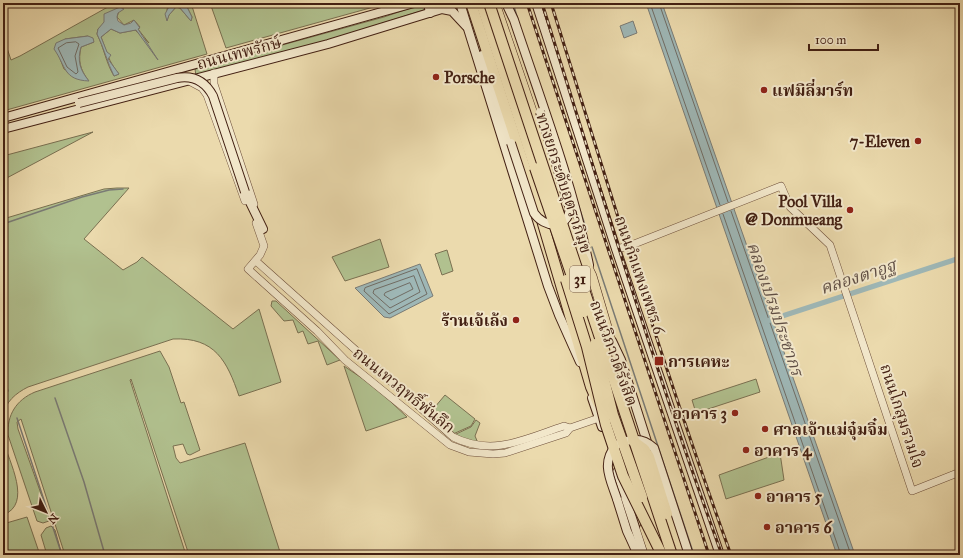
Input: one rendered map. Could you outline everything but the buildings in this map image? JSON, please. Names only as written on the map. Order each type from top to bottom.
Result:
[{"type":"highway","points":[[471,3],[541,216],[591,387],[619,454],[654,555]]},
{"type":"highway","name":"ถนนวิภาวดีรังสิต","points":[[480,3],[564,262],[612,388],[668,555]]},
{"type":"highway","name":"ทางยกระดับอุตราภิมุข","points":[[480,3],[559,239],[565,278],[589,354],[608,432],[623,476],[662,555]]},
{"type":"highway","name":"ทางยกระดับอุตราภิมุข","points":[[489,3],[672,555]]},
{"type":"highway","name":"ถนนวิภาวดีรังสิต","points":[[495,3],[580,251],[592,276],[610,337],[614,363],[677,555]]},
{"type":"highway","points":[[509,120],[531,164]]},
{"type":"highway","points":[[630,440],[644,449],[649,457],[681,555]]},
{"type":"main road","name":"ถนนเทพรักษ์","points":[[3,118],[414,3]]},
{"type":"main road","points":[[428,3],[430,13]]},
{"type":"main road","name":"31","points":[[460,3],[488,98],[519,186],[548,286],[581,365],[599,418],[639,554]]},
{"type":"main road","points":[[464,3],[534,213],[538,219],[545,224],[552,226],[559,224],[569,215],[570,209],[540,112],[503,3]]},
{"type":"main road","name":"ถนนวิภาวดีรังสิต","points":[[506,3],[514,20],[554,140],[592,276]]},
{"type":"main road","name":"ถนนกำแพงเพชร 6","points":[[536,3],[616,249],[720,555]]},
{"type":"main road","name":"ถนนเทพรักษ์","points":[[3,129],[328,44],[442,9],[452,11],[462,20],[470,34]]},
{"type":"main road","points":[[33,110],[56,108],[79,103],[184,76],[199,80],[213,96],[245,192],[263,230]]},
{"type":"main road","name":"ถนนวิภาวดีรังสิต","points":[[610,337],[621,360],[684,555]]},
{"type":"main road","points":[[639,554],[627,531],[607,465],[607,459],[616,445],[630,440],[643,440],[654,448],[689,555]]},
{"type":"street","points":[[214,73],[216,90],[263,230],[267,250],[258,263]]},
{"type":"street","points":[[187,80],[202,88],[207,95],[240,190],[264,242],[263,251],[258,263]]},
{"type":"street","points":[[207,95],[210,88],[216,90]]},
{"type":"street","name":"ถนนโกสุมรวมใจ","points":[[616,249],[629,246],[711,212],[781,186],[790,207],[830,245],[912,491],[960,472]]},
{"type":"street","name":"ถนนเทวฤทธิ์พันลึก","points":[[474,450],[453,437],[258,263],[248,269],[317,330],[345,360],[450,445],[474,450],[504,453],[566,433],[570,428],[599,418]]},
{"type":"street","points":[[345,360],[352,347]]},
{"type":"street","points":[[450,445],[453,437]]},
{"type":"green space","points":[[115,3],[171,3],[167,9],[167,20],[169,15],[176,7],[180,8],[191,21],[192,17],[185,3],[191,3],[207,54],[3,111],[3,49],[7,48],[11,60]],"holes":[[[120,7],[117,17],[124,25],[134,20],[140,27],[138,29],[149,43],[135,30],[120,33],[111,29],[101,37],[110,61],[119,74],[114,76],[97,34],[98,29]],[[88,36],[94,42],[81,47],[80,57],[81,68],[88,80],[64,69],[59,56],[65,39]]]},
{"type":"green space","points":[[210,3],[388,3],[226,48]]},
{"type":"green space","points":[[422,4],[425,5],[424,10],[306,47],[196,76],[195,69],[384,17]]},
{"type":"green space","points":[[93,132],[3,180],[3,156]]},
{"type":"green space","points":[[129,188],[84,239],[123,270],[137,262],[142,257],[233,329],[259,309],[281,382],[239,396],[230,372],[224,362],[209,347],[199,342],[187,339],[173,339],[28,387],[12,398],[6,406],[3,416],[3,219],[104,189]]},
{"type":"green space","points":[[380,239],[389,267],[345,281],[332,257]]},
{"type":"green space","points":[[447,250],[453,271],[442,275],[435,254]]},
{"type":"green space","points":[[272,301],[276,301],[340,360],[327,365],[318,341],[308,344],[303,331],[298,333],[293,320],[284,321],[271,306]]},
{"type":"green space","points":[[160,351],[169,367],[181,403],[184,402],[200,450],[190,455],[187,454],[183,444],[173,446],[176,458],[180,463],[245,443],[281,555],[189,555],[131,379],[130,380],[186,555],[65,555],[21,419],[17,422],[18,429],[50,519],[49,521],[43,523],[37,521],[8,435],[9,421],[14,409],[23,399],[35,392]]},
{"type":"green space","points":[[344,366],[375,387],[407,417],[366,431]]},
{"type":"green space","points":[[756,379],[760,392],[696,413],[692,400]]},
{"type":"green space","points":[[445,395],[475,419],[471,426],[453,434],[429,414]]},
{"type":"green space","points":[[476,420],[480,423],[475,436],[478,443],[454,435],[471,427]]},
{"type":"green space","points":[[3,440],[14,470],[18,492],[16,502],[12,510],[3,515]]},
{"type":"green space","points":[[780,453],[784,480],[726,499],[719,475]]},
{"type":"green space","points":[[27,517],[40,555],[3,555],[3,524]]},
{"type":"green space","points":[[51,526],[55,530],[62,555],[47,555],[41,535],[46,528]]},
{"type":"water","points":[[171,3],[185,3],[192,17],[191,21],[180,8],[176,7],[169,15],[167,21],[165,14]]},
{"type":"water","points":[[646,3],[662,3],[855,555],[837,555]]},
{"type":"water","points":[[120,7],[124,9],[118,13],[118,21],[124,25],[131,23],[134,20],[140,28],[138,29],[158,60],[136,30],[120,33],[111,29],[101,37],[107,52],[111,55],[108,59],[119,74],[114,76],[97,34],[98,29],[104,22],[104,14]]},
{"type":"water","points":[[633,21],[637,33],[624,38],[620,26]]},
{"type":"water","points":[[88,36],[93,38],[94,42],[81,47],[79,61],[83,73],[89,81],[74,78],[70,75],[66,71],[54,49],[56,43],[65,39]]},
{"type":"water","points":[[420,264],[433,296],[390,318],[384,317],[355,288]]},
{"type":"waterway","points":[[513,3],[518,20]]},
{"type":"waterway","points":[[3,224],[82,197],[109,190],[123,189]]},
{"type":"waterway","points":[[577,201],[587,231]]},
{"type":"waterway","points":[[592,247],[694,555]]},
{"type":"waterway","name":"คลองตาอูฐ","points":[[767,321],[960,258]]},
{"type":"waterway","points":[[3,376],[8,391]]},
{"type":"waterway","points":[[55,398],[84,482],[105,555]]},
{"type":"waterway","points":[[17,418],[62,555]]},
{"type":"railway","points":[[527,3],[709,555]]},
{"type":"railway","points":[[542,3],[651,349],[722,555]]},
{"type":"railway","points":[[551,3],[660,349],[731,555]]},
{"type":"place","name":"Porsche","points":[[436,77]]},
{"type":"place","name":"แฟมิลี่มาร์ท","points":[[764,90]]},
{"type":"place","name":"7-Eleven","points":[[918,141]]},
{"type":"place","name":"Pool Villa @ Donmueang","points":[[850,210]]},
{"type":"place","name":"ร้านเจ้เล้ง","points":[[516,320]]},
{"type":"place","name":"การเคหะ","points":[[659,361]]},
{"type":"place","name":"อาคาร 3","points":[[735,413]]},
{"type":"place","name":"ศาลเจ้าแม่จุ๋มจิ๋ม","points":[[765,429]]},
{"type":"place","name":"อาคาร 4","points":[[746,450]]},
{"type":"place","name":"อาคาร 5","points":[[758,496]]},
{"type":"place","name":"อาคาร 6","points":[[767,527]]},
{"type":"water label","name":"คลองเปรมประชากร","points":[[775,309]]}]
